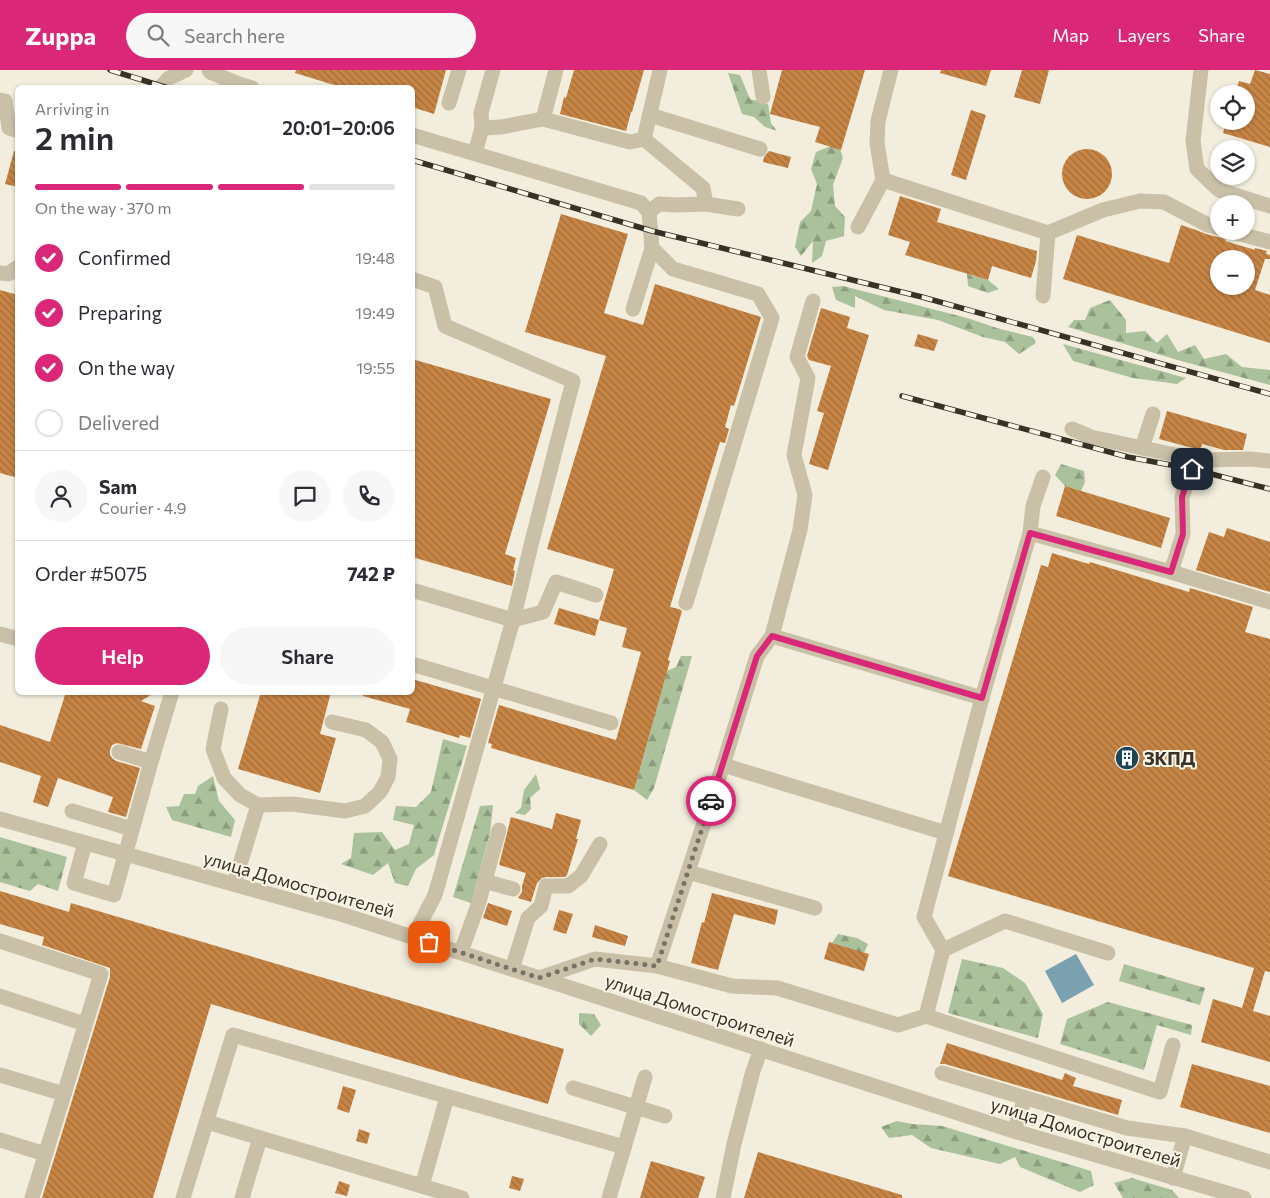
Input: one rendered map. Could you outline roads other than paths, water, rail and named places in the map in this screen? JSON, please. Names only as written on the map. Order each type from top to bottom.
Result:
[{"type":"street","points":[[163,85],[169,78],[186,70]]},
{"type":"street","points":[[209,70],[244,85]]},
{"type":"street","points":[[449,103],[459,70]]},
{"type":"street","points":[[475,153],[482,128],[481,113],[492,70]]},
{"type":"street","points":[[543,118],[556,70]]},
{"type":"street","points":[[644,139],[660,70]]},
{"type":"street","points":[[759,70],[763,97]]},
{"type":"street","points":[[858,227],[883,180],[877,143],[878,121],[891,70]]},
{"type":"street","points":[[1202,70],[1193,140],[1197,169],[1220,190],[1270,206]]},
{"type":"street","points":[[0,100],[5,101],[9,128],[15,130]]},
{"type":"street","points":[[650,115],[760,149]]},
{"type":"street","points":[[482,128],[501,127],[543,118],[630,142],[644,139]]},
{"type":"street","points":[[415,135],[641,203],[649,212],[652,248],[633,309]]},
{"type":"street","points":[[644,139],[703,188],[706,204]]},
{"type":"street","points":[[883,180],[1048,233],[1103,210],[1140,201],[1164,202],[1210,226]]},
{"type":"street","points":[[649,212],[659,204],[706,204],[738,210]]},
{"type":"street","points":[[1043,296],[1048,233]]},
{"type":"street","points":[[1255,238],[1270,242]]},
{"type":"street","points":[[652,248],[673,269],[758,294],[772,318],[686,603]]},
{"type":"street","points":[[0,273],[8,274],[15,269]]},
{"type":"street","points":[[413,937],[435,896],[513,620],[573,381],[445,326],[435,287],[415,281]]},
{"type":"street","points":[[657,966],[757,656],[772,636],[800,530],[805,495],[794,455],[808,378],[797,357],[812,301]]},
{"type":"street","points":[[1142,448],[1153,414]]},
{"type":"street","points":[[1072,429],[1091,437],[1199,460],[1250,459],[1270,461]]},
{"type":"street","points":[[1171,572],[1183,534],[1182,497],[1192,469],[1199,460]]},
{"type":"street","points":[[926,1016],[943,950],[924,917],[982,698],[1030,533],[1033,506],[1043,477]]},
{"type":"street","points":[[1030,533],[1270,602]]},
{"type":"street","points":[[415,591],[513,620],[543,612],[556,582],[596,595]]},
{"type":"street","points":[[0,634],[15,638]]},
{"type":"street","points":[[772,636],[982,698]]},
{"type":"street","points":[[415,665],[611,723]]},
{"type":"street","points":[[85,843],[74,884],[114,895],[171,695]]},
{"type":"street","points":[[221,709],[213,749],[224,778],[240,794],[258,805],[292,804],[345,811],[365,806],[380,792],[388,777],[390,759],[382,742],[366,730],[332,722]]},
{"type":"street","points":[[119,752],[151,762]]},
{"type":"street","points":[[723,765],[946,833]]},
{"type":"street","points":[[234,884],[258,805]]},
{"type":"street","points":[[72,811],[132,829]]},
{"type":"street","name":"улица Домостроителей","points":[[0,819],[344,914],[1014,1131],[1244,1198]]},
{"type":"street","points":[[461,952],[478,906],[499,830]]},
{"type":"street","points":[[512,969],[528,918],[540,906],[546,886],[568,886],[581,876],[600,844]]},
{"type":"street","points":[[688,872],[815,908]]},
{"type":"street","points":[[484,881],[513,890]]},
{"type":"street","points":[[943,950],[1004,920],[1108,953]]},
{"type":"street","points":[[0,941],[101,974],[32,1198]]},
{"type":"street","points":[[539,978],[595,959],[657,966],[732,986],[777,988],[898,1025],[926,1016],[1160,1092],[1173,1045]]},
{"type":"street","points":[[0,996],[85,1024]]},
{"type":"street","points":[[183,1198],[233,1036],[624,1148]]},
{"type":"street","points":[[723,1198],[734,1144],[753,1071],[761,1049]]},
{"type":"street","points":[[942,1072],[1126,1128],[1185,1136],[1270,1162]]},
{"type":"street","points":[[0,1075],[64,1094]]},
{"type":"street","points":[[609,1198],[645,1077]]},
{"type":"street","points":[[573,1088],[665,1116]]},
{"type":"street","points":[[422,1186],[447,1097]]},
{"type":"street","points":[[1014,1131],[1025,1098]]},
{"type":"street","points":[[206,1122],[462,1198]]},
{"type":"street","points":[[1173,1178],[1185,1136]]},
{"type":"street","points":[[244,1197],[260,1138]]},
{"type":"street","points":[[0,1140],[46,1154]]},
{"type":"water","points":[[1076,954],[1094,985],[1062,1003],[1045,971]]},
{"type":"railway","points":[[110,70],[158,85]]},
{"type":"railway","points":[[415,161],[652,231],[922,297],[1270,394]]},
{"type":"railway","points":[[902,396],[1128,457],[1192,469],[1270,489]]},
{"type":"place","name":"ЗКПД","points":[[1127,758]]}]
